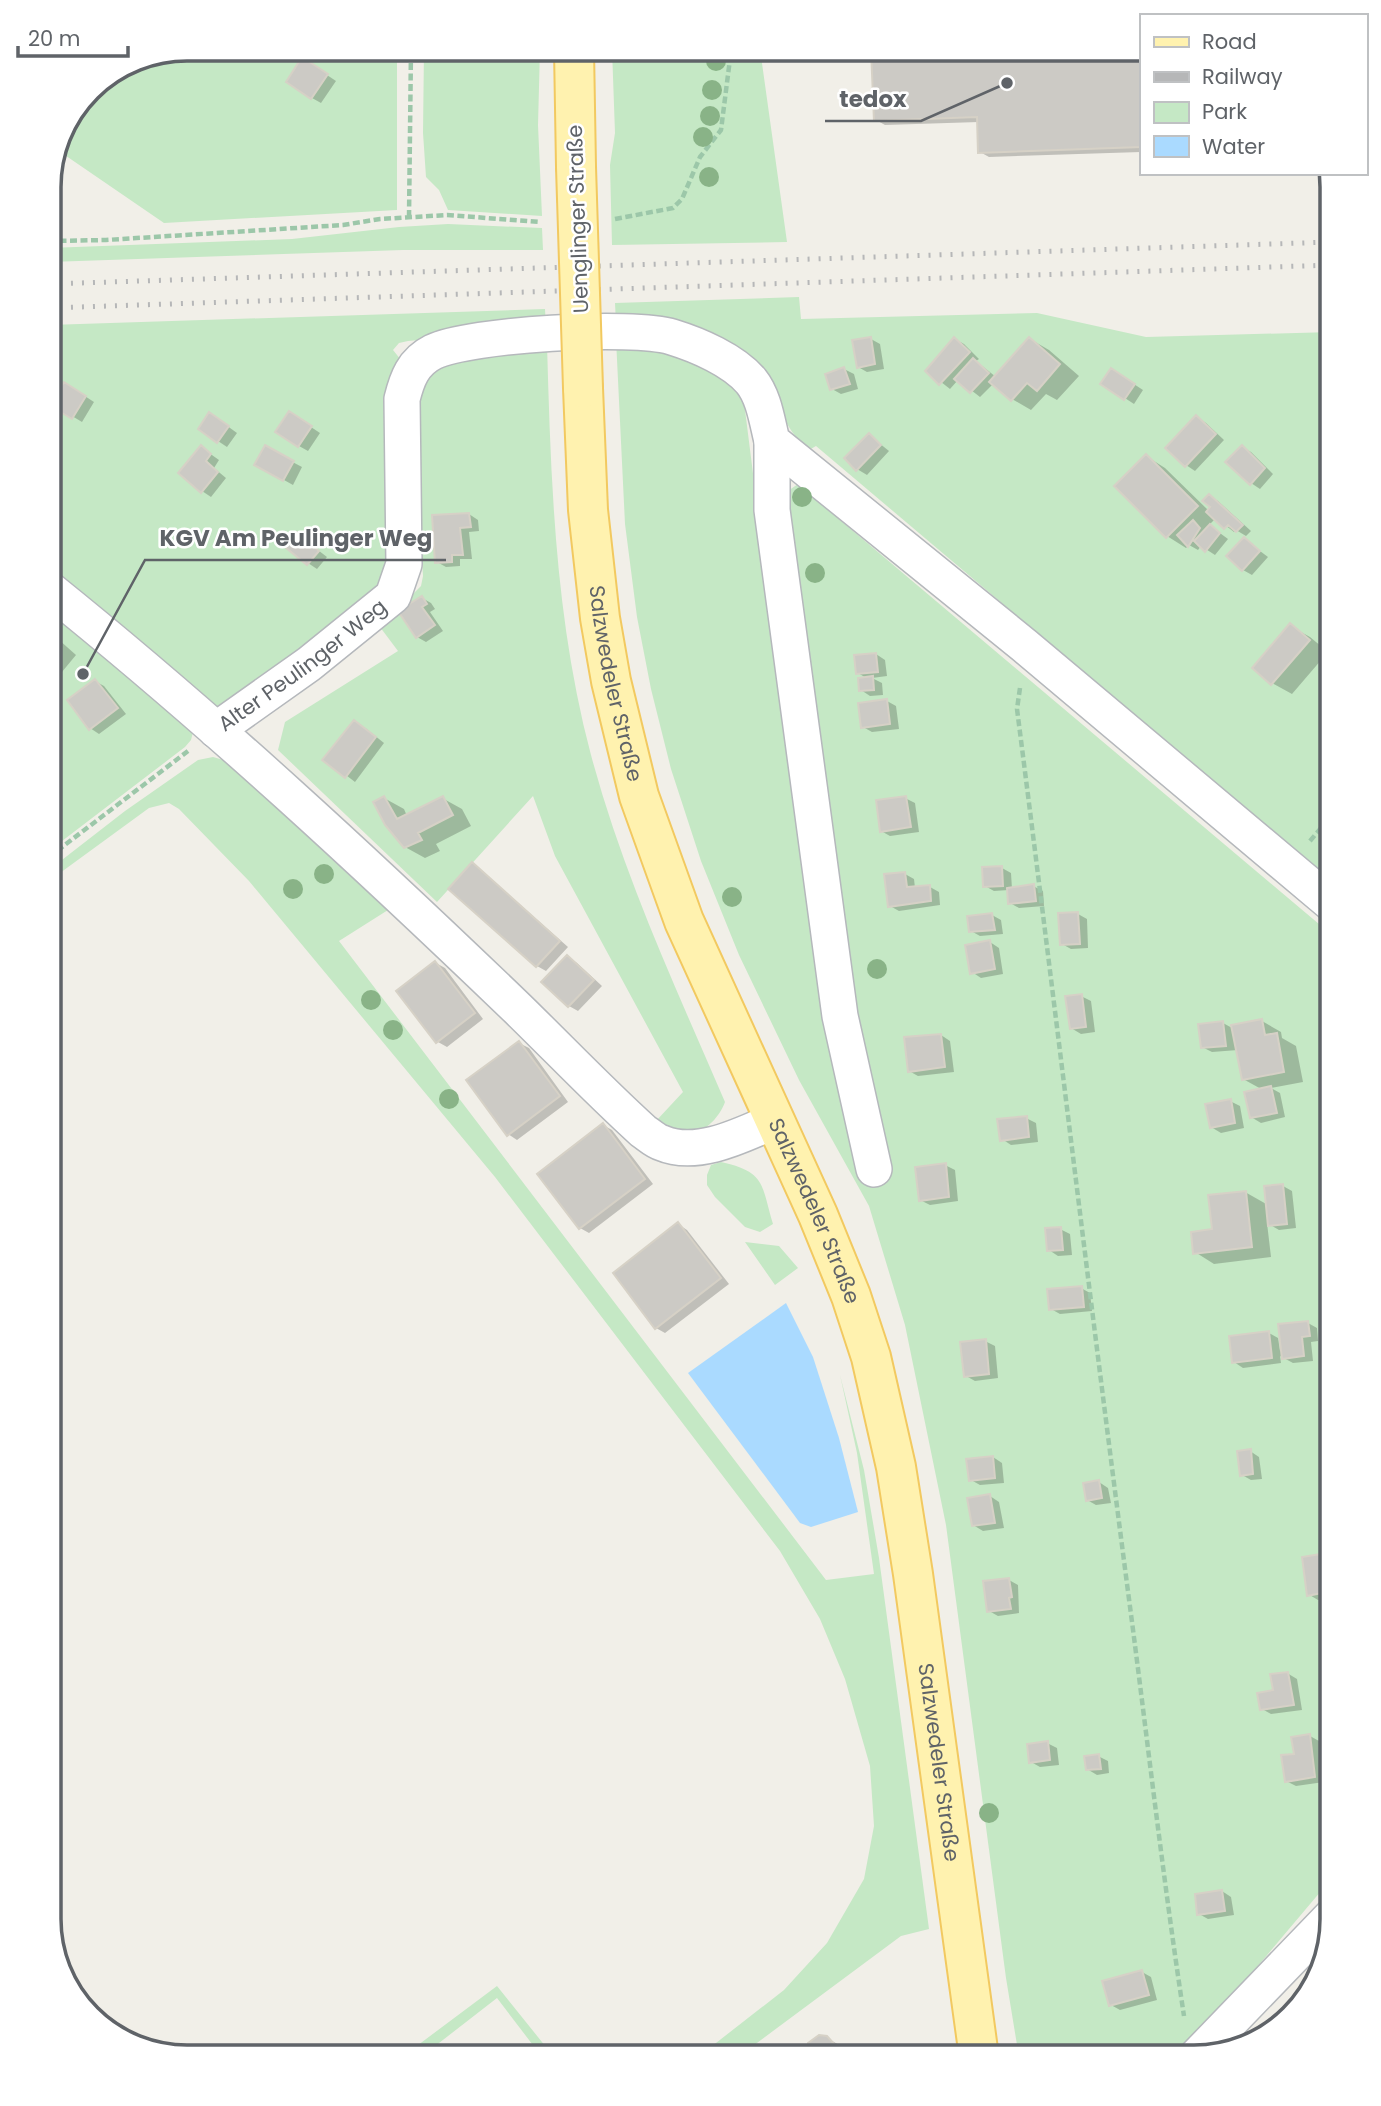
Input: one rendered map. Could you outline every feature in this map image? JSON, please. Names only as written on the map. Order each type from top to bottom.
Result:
[{"type":"main road","name":"Uenglinger Straße","points":[[574,61],[583,388]]},
{"type":"main road","name":"Salzwedeler Straße","points":[[583,388],[593,565],[611,681],[639,796],[684,921],[818,1215],[851,1296],[871,1357],[893,1455],[913,1574],[977,2045]]},
{"type":"street","name":"Alter Peulinger Weg","points":[[216,730],[309,664],[393,596],[404,564],[402,399],[408,374],[422,359],[434,351],[474,341],[547,333],[670,336],[717,355],[751,381],[763,403],[772,441],[772,510],[838,1003],[874,1169]]},
{"type":"street","points":[[772,441],[1025,646],[1320,894]]},
{"type":"street","points":[[62,599],[216,730],[480,973],[643,1131],[661,1143],[680,1148],[702,1146],[733,1138],[774,1121]]},
{"type":"street","points":[[1192,2041],[1319,1927]]},
{"type":"path","points":[[409,217],[411,61]]},
{"type":"path","points":[[606,220],[631,218],[673,208],[682,199],[700,157],[721,130],[730,62]]},
{"type":"path","points":[[62,241],[343,225],[447,215],[544,222]]},
{"type":"path","points":[[1025,646],[1017,709],[1083,1226],[1097,1363],[1169,1915],[1192,2041]]},
{"type":"path","name":"Alter Peulinger Weg","points":[[62,848],[216,730]]},
{"type":"green space","points":[[397,61],[397,210],[164,223],[66,156],[74,131],[87,110],[117,82],[147,68],[171,62]]},
{"type":"green space","points":[[424,61],[540,61],[538,125],[542,216],[448,210],[439,190],[426,177],[423,133]]},
{"type":"green space","points":[[612,61],[762,62],[787,242],[612,245],[610,165],[615,133]]},
{"type":"green space","points":[[448,224],[542,228],[543,250],[403,250],[62,262],[62,248],[292,239]]},
{"type":"green space","points":[[799,297],[801,319],[1037,313],[1146,337],[1320,332],[1320,872],[816,446],[809,450],[796,438],[787,424],[773,391],[616,324],[615,303]]},
{"type":"green space","points":[[545,309],[546,328],[408,341],[399,343],[393,350],[401,360],[399,573],[227,707],[204,700],[62,584],[62,325]]},
{"type":"green space","points":[[616,339],[719,364],[744,402],[819,997],[827,1023],[785,493],[801,482],[829,496],[840,520],[1320,925],[1320,1892],[1191,2045],[1017,2045],[946,1525],[905,1325],[869,1206],[799,1080],[739,955],[701,861],[671,769],[651,689],[637,617],[625,524]]},
{"type":"green space","points":[[547,344],[557,551],[562,602],[579,704],[591,755],[619,844],[670,974],[725,1102],[711,1123],[696,1133],[687,1135],[670,1132],[656,1121],[683,1092],[555,856],[533,796],[437,902],[278,750],[285,722],[398,651],[380,627],[421,586],[423,576],[413,419],[414,396],[439,362]]},
{"type":"green space","points":[[62,615],[193,732],[185,747],[62,841]]},
{"type":"green space","points":[[213,757],[234,763],[388,910],[339,941],[826,1580],[874,1574],[857,1453],[840,1375],[864,1470],[879,1558],[929,1929],[901,1936],[755,2045],[714,2045],[784,1990],[827,1943],[864,1879],[874,1826],[870,1766],[845,1679],[820,1619],[780,1551],[495,1177],[249,881],[179,809],[169,803],[149,808],[62,872],[62,860],[125,811],[198,760]]},
{"type":"green space","points":[[721,1162],[754,1175],[763,1189],[773,1224],[760,1232],[745,1227],[715,1197],[707,1185],[707,1175],[711,1165]]},
{"type":"green space","points":[[745,1242],[779,1246],[798,1268],[775,1285]]},
{"type":"green space","points":[[497,1986],[544,2044],[532,2044],[497,1998],[437,2044],[419,2044]]},
{"type":"water","points":[[786,1303],[813,1357],[839,1438],[858,1512],[811,1527],[800,1523],[688,1373]]},
{"type":"building","points":[[299,61],[308,61],[328,74],[311,99],[286,82]]},
{"type":"building","points":[[872,62],[1140,62],[1140,147],[978,153],[977,117],[874,121]]},
{"type":"building","points":[[871,337],[875,364],[857,368],[852,340]]},
{"type":"building","points":[[954,337],[970,352],[939,385],[925,371]]},
{"type":"building","points":[[1029,337],[1060,364],[1037,391],[1027,383],[1011,401],[989,382]]},
{"type":"building","points":[[973,358],[989,373],[970,393],[954,379]]},
{"type":"building","points":[[844,367],[850,384],[830,390],[825,374]]},
{"type":"building","points":[[1111,368],[1135,384],[1124,400],[1100,384]]},
{"type":"building","points":[[64,382],[86,396],[72,419],[62,413]]},
{"type":"building","points":[[289,411],[312,426],[298,447],[275,432]]},
{"type":"building","points":[[209,412],[229,426],[217,443],[198,429]]},
{"type":"building","points":[[1196,415],[1216,434],[1185,467],[1165,448]]},
{"type":"building","points":[[869,433],[881,445],[856,471],[844,458]]},
{"type":"building","points":[[201,445],[211,454],[206,461],[218,472],[201,493],[178,473]]},
{"type":"building","points":[[265,445],[294,461],[283,481],[254,465]]},
{"type":"building","points":[[1242,445],[1265,468],[1250,485],[1225,462]]},
{"type":"building","points":[[1146,454],[1198,506],[1166,538],[1114,486]]},
{"type":"building","points":[[1209,494],[1243,525],[1236,532],[1228,525],[1224,529],[1206,512],[1210,507],[1202,501]]},
{"type":"building","points":[[469,513],[471,527],[460,528],[463,555],[452,555],[452,562],[435,563],[432,515]]},
{"type":"building","points":[[1193,520],[1200,528],[1188,547],[1177,535]]},
{"type":"building","points":[[1210,524],[1220,533],[1205,552],[1194,541]]},
{"type":"building","points":[[297,532],[319,551],[307,565],[285,547]]},
{"type":"building","points":[[1244,537],[1260,551],[1242,571],[1226,556]]},
{"type":"building","points":[[422,596],[427,604],[422,607],[435,625],[416,638],[398,611]]},
{"type":"building","points":[[1290,623],[1310,640],[1271,685],[1252,668]]},
{"type":"building","points":[[876,653],[878,672],[856,674],[854,655]]},
{"type":"building","points":[[873,676],[874,690],[859,691],[858,678]]},
{"type":"building","points":[[95,679],[118,708],[89,730],[67,700]]},
{"type":"building","points":[[887,699],[890,724],[861,728],[858,703]]},
{"type":"building","points":[[354,720],[376,737],[345,778],[322,760]]},
{"type":"building","points":[[384,796],[397,819],[443,796],[453,815],[418,833],[422,840],[404,848],[385,825],[373,802]]},
{"type":"building","points":[[906,796],[911,827],[880,832],[876,800]]},
{"type":"building","points":[[472,862],[560,941],[536,967],[448,889]]},
{"type":"building","points":[[1002,866],[1003,886],[983,887],[982,867]]},
{"type":"building","points":[[905,872],[907,887],[930,885],[931,901],[888,907],[884,874]]},
{"type":"building","points":[[1034,884],[1036,901],[1008,904],[1007,888]]},
{"type":"building","points":[[1078,912],[1080,944],[1060,945],[1058,913]]},
{"type":"building","points":[[992,913],[995,930],[969,932],[967,916]]},
{"type":"building","points":[[990,940],[995,969],[970,974],[965,945]]},
{"type":"building","points":[[567,955],[594,980],[568,1007],[541,982]]},
{"type":"building","points":[[435,961],[475,1013],[436,1043],[396,991]]},
{"type":"building","points":[[1082,994],[1086,1027],[1070,1029],[1065,996]]},
{"type":"building","points":[[1262,1019],[1265,1035],[1277,1033],[1284,1072],[1242,1080],[1231,1025]]},
{"type":"building","points":[[1223,1021],[1226,1046],[1201,1048],[1198,1024]]},
{"type":"building","points":[[941,1034],[945,1067],[908,1072],[904,1037]]},
{"type":"building","points":[[519,1041],[560,1096],[507,1136],[466,1080]]},
{"type":"building","points":[[1271,1086],[1277,1113],[1250,1118],[1244,1092]]},
{"type":"building","points":[[1231,1099],[1235,1123],[1210,1128],[1205,1104]]},
{"type":"building","points":[[1027,1116],[1029,1137],[1000,1141],[997,1119]]},
{"type":"building","points":[[603,1123],[645,1179],[579,1229],[537,1174]]},
{"type":"building","points":[[946,1163],[949,1197],[919,1201],[915,1167]]},
{"type":"building","points":[[1283,1184],[1287,1224],[1268,1226],[1264,1186]]},
{"type":"building","points":[[1246,1191],[1252,1247],[1193,1254],[1191,1232],[1212,1229],[1208,1195]]},
{"type":"building","points":[[678,1222],[721,1278],[655,1329],[613,1273]]},
{"type":"building","points":[[1061,1227],[1063,1250],[1047,1251],[1045,1228]]},
{"type":"building","points":[[1082,1286],[1084,1307],[1049,1310],[1047,1289]]},
{"type":"building","points":[[1308,1321],[1310,1336],[1302,1337],[1304,1356],[1282,1359],[1278,1324]]},
{"type":"building","points":[[1269,1331],[1272,1358],[1232,1363],[1229,1336]]},
{"type":"building","points":[[986,1339],[989,1374],[964,1377],[960,1342]]},
{"type":"building","points":[[1251,1449],[1253,1474],[1240,1476],[1237,1451]]},
{"type":"building","points":[[993,1456],[995,1478],[969,1481],[966,1459]]},
{"type":"building","points":[[1099,1480],[1102,1498],[1086,1501],[1083,1483]]},
{"type":"building","points":[[990,1494],[995,1523],[972,1526],[967,1498]]},
{"type":"building","points":[[1320,1554],[1320,1593],[1307,1596],[1302,1557]]},
{"type":"building","points":[[1009,1578],[1011,1609],[987,1612],[983,1581]]},
{"type":"building","points":[[1288,1672],[1294,1705],[1260,1710],[1257,1693],[1273,1690],[1270,1674]]},
{"type":"building","points":[[1310,1734],[1315,1777],[1285,1782],[1281,1755],[1294,1754],[1291,1737]]},
{"type":"building","points":[[1048,1741],[1050,1760],[1029,1763],[1027,1744]]},
{"type":"building","points":[[1099,1754],[1101,1769],[1086,1770],[1084,1756]]},
{"type":"building","points":[[1222,1890],[1225,1911],[1197,1915],[1195,1894]]},
{"type":"building","points":[[1142,1970],[1149,1995],[1109,2006],[1102,1981]]},
{"type":"building","points":[[819,2035],[827,2036],[835,2045],[808,2045]]},
{"type":"railway","points":[[62,284],[1320,242]]},
{"type":"railway","points":[[62,308],[1320,265]]},
{"type":"place","name":"tedox","points":[[1007,83]]},
{"type":"place","name":"KGV Am Peulinger Weg","points":[[83,674]]}]
